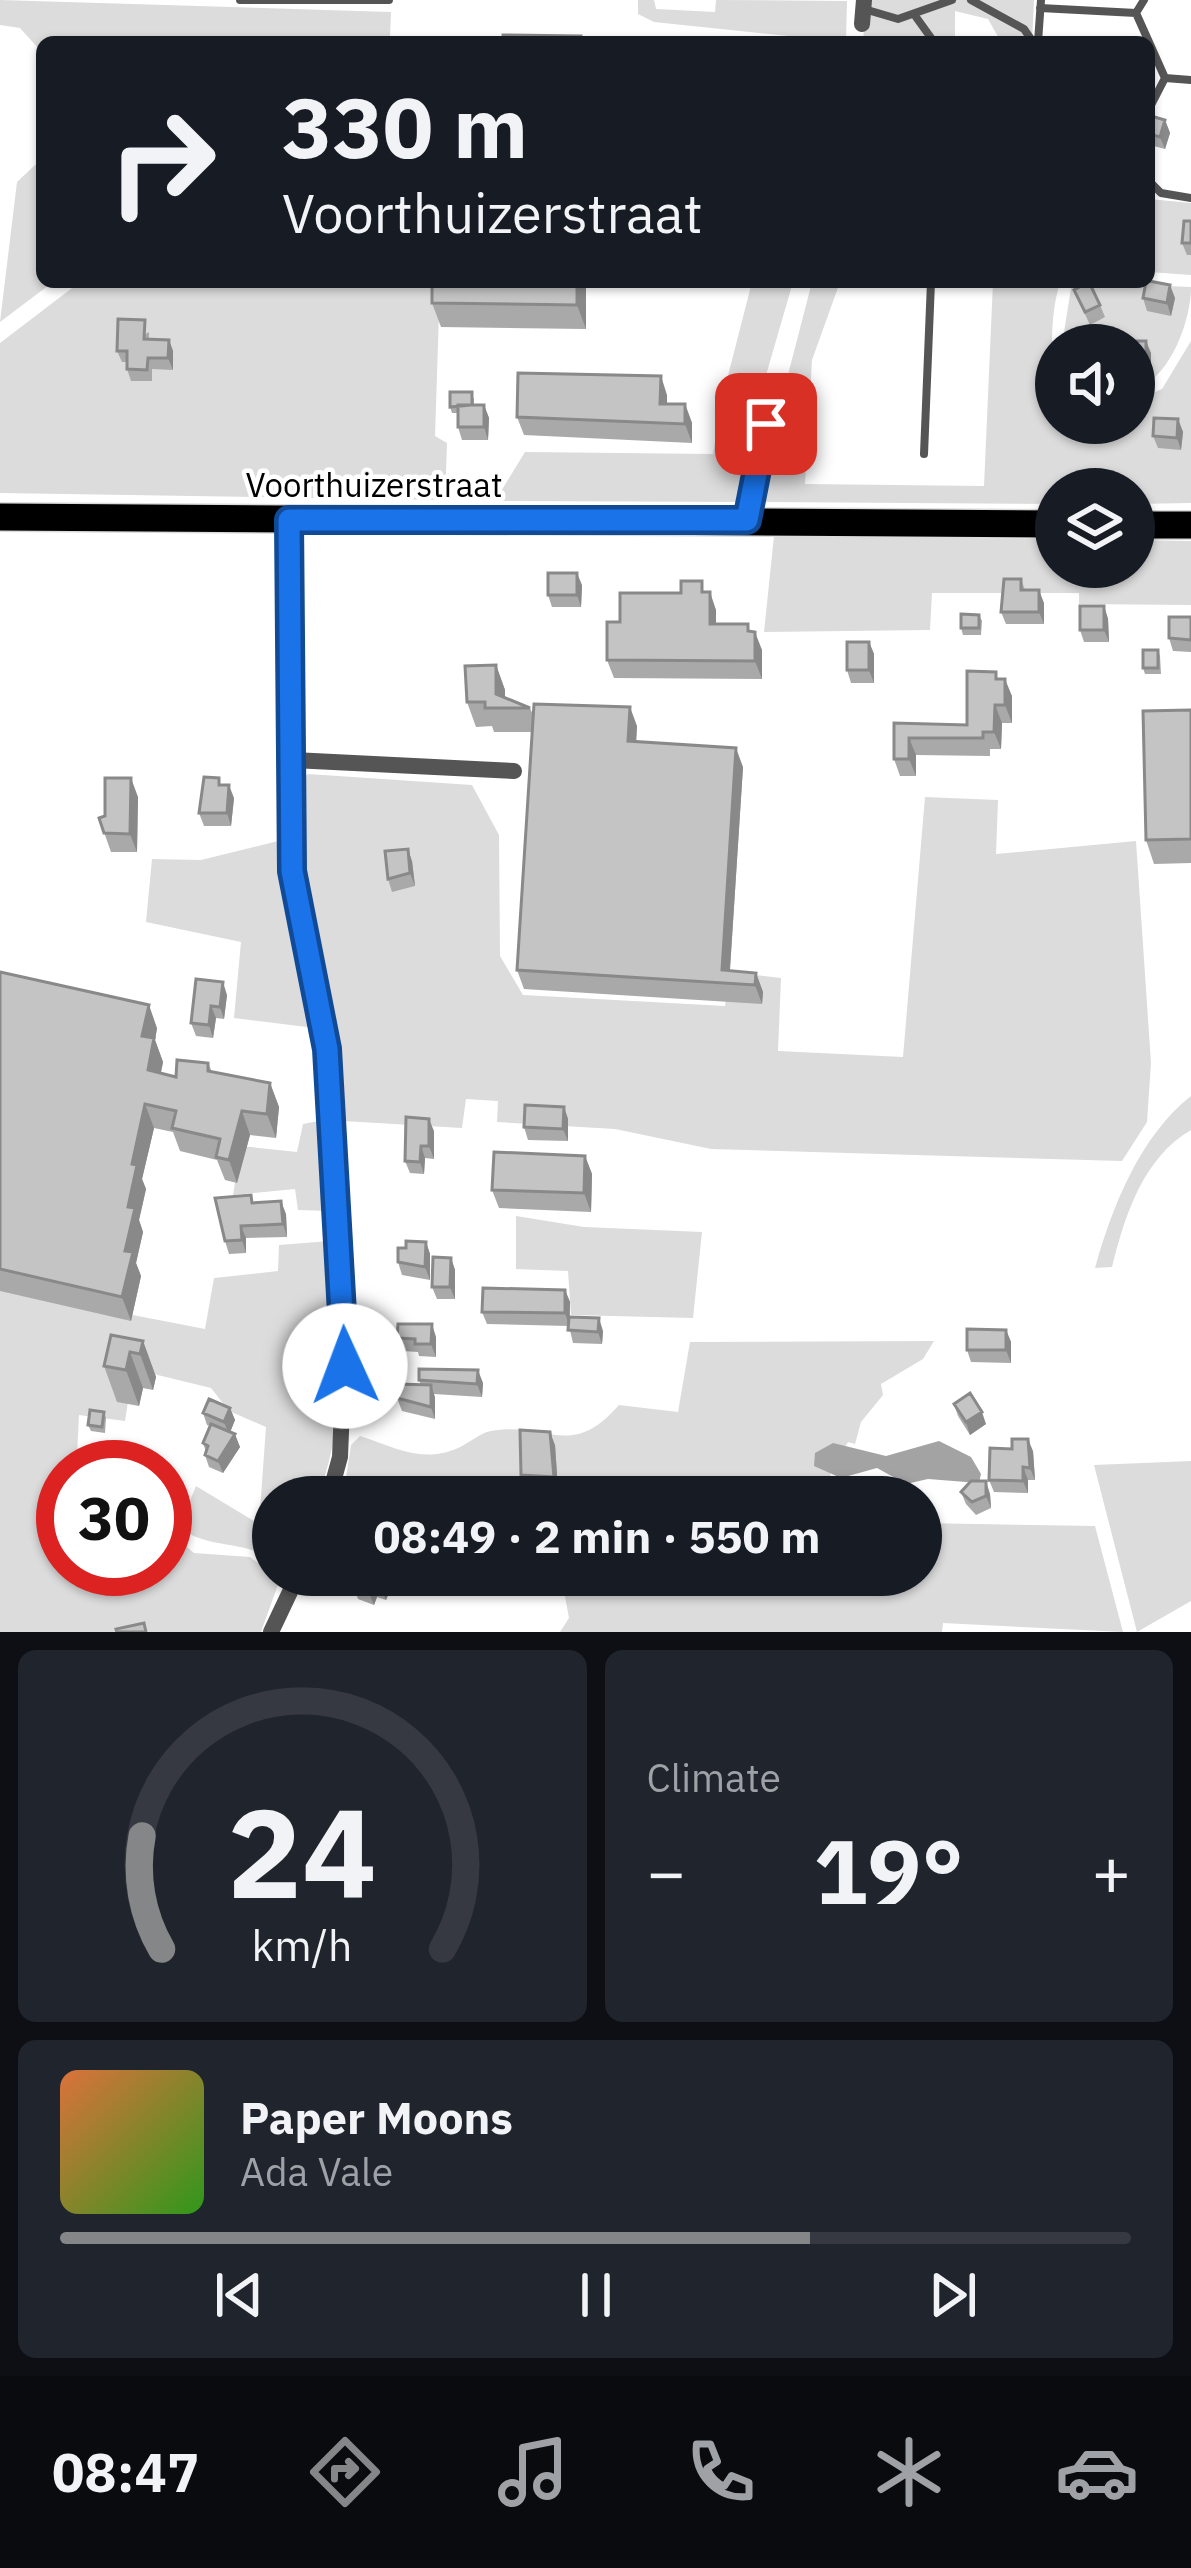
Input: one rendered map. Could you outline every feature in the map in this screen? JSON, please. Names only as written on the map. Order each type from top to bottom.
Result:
[{"type":"main road","name":"Voorthuizerstraat","points":[[0,518],[1035,524]]},
{"type":"main road","points":[[1155,525],[1191,526]]},
{"type":"street","points":[[747,520],[774,392]]},
{"type":"street","points":[[289,520],[292,871],[327,1049],[345,1330],[342,1439],[334,1476]]},
{"type":"street","points":[[293,760],[514,771]]},
{"type":"street","points":[[271,1632],[288,1596]]},
{"type":"lane","points":[[240,0],[389,0]]},
{"type":"lane","points":[[863,11],[876,16],[916,16],[935,3],[952,0]]},
{"type":"lane","points":[[971,0],[1030,36]]},
{"type":"lane","points":[[1136,13],[1144,0]]},
{"type":"lane","points":[[1036,36],[1041,4],[1136,13]]},
{"type":"lane","points":[[1136,13],[1146,36]]},
{"type":"lane","points":[[916,16],[930,36]]},
{"type":"lane","points":[[1155,56],[1165,78]]},
{"type":"lane","points":[[1165,78],[1191,80]]},
{"type":"lane","points":[[1155,97],[1165,78]]},
{"type":"lane","points":[[1155,188],[1161,194],[1191,198]]},
{"type":"lane","points":[[924,454],[931,288]]},
{"type":"shaded area","points":[[0,0],[391,12],[390,36],[36,36],[36,46],[20,28],[0,25]]},
{"type":"shaded area","points":[[638,0],[654,0],[656,9],[715,12],[716,0],[847,1],[846,36],[788,36],[654,22],[638,14]]},
{"type":"shaded area","points":[[866,0],[1034,0],[1032,36],[998,36],[988,19],[955,11],[955,36],[863,36]]},
{"type":"shaded area","points":[[36,165],[36,288],[45,288],[0,322],[17,182]]},
{"type":"shaded area","points":[[1155,200],[1191,203],[1191,275],[1155,272]]},
{"type":"shaded area","points":[[1191,287],[1176,347],[1155,377],[1155,324],[1065,324],[1071,288]]},
{"type":"shaded area","points":[[72,288],[440,288],[435,436],[447,443],[445,500],[0,493],[0,343]]},
{"type":"shaded area","points":[[750,288],[791,288],[760,396],[724,391]]},
{"type":"shaded area","points":[[810,288],[838,288],[812,360],[805,484],[984,486],[993,288],[1059,288],[1053,324],[1035,324],[1035,444],[1155,444],[1155,392],[1162,389],[1191,341],[1191,503],[1155,504],[1155,468],[1035,468],[1035,504],[755,502]]},
{"type":"shaded area","points":[[716,437],[749,439],[737,502],[495,501],[525,452],[713,454]]},
{"type":"shaded area","points":[[774,536],[1035,539],[1035,588],[1155,588],[1155,540],[1191,541],[1191,605],[1079,604],[1079,593],[932,593],[930,630],[764,632]]},
{"type":"shaded area","points":[[308,774],[472,785],[499,835],[500,956],[523,995],[725,1006],[729,972],[781,978],[778,1051],[903,1057],[925,797],[998,800],[996,854],[1136,841],[1151,1063],[1147,1122],[1122,1161],[711,1149],[615,1129],[497,1122],[498,1101],[466,1099],[462,1128],[343,1121],[302,824],[299,781]]},
{"type":"shaded area","points":[[286,839],[315,1028],[234,1018],[241,942],[146,922],[152,859],[201,860]]},
{"type":"shaded area","points":[[1191,1096],[1191,1130],[1148,1172],[1130,1208],[1112,1267],[1095,1268],[1130,1174],[1157,1131]]},
{"type":"shaded area","points":[[324,1120],[329,1211],[298,1210],[295,1189],[233,1195],[241,1146],[297,1152],[303,1124]]},
{"type":"shaded area","points":[[516,1216],[584,1227],[702,1232],[693,1318],[571,1315],[568,1271],[516,1269]]},
{"type":"shaded area","points":[[0,1217],[4,1290],[205,1329],[214,1278],[278,1271],[279,1245],[330,1241],[338,1371],[334,1436],[325,1476],[262,1476],[266,1427],[229,1411],[211,1388],[133,1369],[125,1421],[79,1415],[78,1440],[36,1440],[36,1596],[192,1596],[192,1551],[250,1557],[252,1596],[274,1596],[261,1632],[0,1632]]},
{"type":"shaded area","points":[[934,1341],[923,1359],[881,1384],[883,1395],[861,1422],[855,1444],[848,1442],[831,1476],[346,1476],[351,1445],[360,1436],[408,1452],[432,1454],[458,1448],[491,1431],[572,1435],[602,1422],[619,1405],[678,1412],[690,1342]]},
{"type":"shaded area","points":[[939,1441],[971,1457],[981,1474],[979,1483],[942,1480],[942,1476],[892,1476],[877,1468],[836,1476],[814,1466],[815,1453],[833,1443],[886,1456]]},
{"type":"shaded area","points":[[1191,1461],[1191,1601],[1137,1632],[1094,1465]]},
{"type":"shaded area","points":[[196,1486],[252,1520],[252,1550],[192,1535]]},
{"type":"shaded area","points":[[942,1523],[1095,1526],[1123,1632],[943,1623],[942,1632],[560,1632],[569,1618],[565,1596],[942,1596]]},
{"type":"building","points":[[1155,117],[1165,120],[1160,137],[1155,136]]},
{"type":"building","points":[[1184,221],[1191,221],[1191,243],[1182,243]]},
{"type":"building","points":[[1155,282],[1170,285],[1167,303],[1143,298],[1145,288],[1155,288]]},
{"type":"building","points":[[432,288],[577,288],[577,305],[432,303]]},
{"type":"building","points":[[1092,288],[1100,305],[1085,312],[1074,290]]},
{"type":"building","points":[[118,319],[145,320],[144,339],[169,340],[168,358],[148,358],[147,370],[127,369],[127,351],[117,351]]},
{"type":"building","points":[[518,373],[661,376],[660,404],[685,404],[685,424],[517,417]]},
{"type":"building","points":[[450,392],[472,392],[472,405],[450,407]]},
{"type":"building","points":[[458,405],[484,405],[484,427],[458,427]]},
{"type":"building","points":[[1155,418],[1178,419],[1177,438],[1155,436]]},
{"type":"building","points":[[548,573],[577,573],[577,595],[548,595]]},
{"type":"building","points":[[1004,579],[1021,579],[1021,590],[1039,590],[1039,612],[1001,612]]},
{"type":"building","points":[[681,581],[702,581],[702,592],[710,592],[710,624],[748,624],[748,631],[755,632],[755,661],[607,660],[607,622],[620,622],[620,593],[681,593]]},
{"type":"building","points":[[1080,606],[1104,606],[1104,630],[1080,630]]},
{"type":"building","points":[[961,614],[979,615],[979,628],[961,628]]},
{"type":"building","points":[[1169,617],[1191,617],[1191,640],[1169,638]]},
{"type":"building","points":[[847,642],[869,642],[869,670],[847,670]]},
{"type":"building","points":[[1143,650],[1158,650],[1158,668],[1143,668]]},
{"type":"building","points":[[496,665],[496,694],[530,708],[485,708],[485,702],[467,702],[465,666]]},
{"type":"building","points":[[967,671],[996,672],[996,679],[1005,679],[1005,705],[995,705],[994,732],[983,732],[983,738],[909,738],[909,759],[894,759],[894,723],[967,725]]},
{"type":"building","points":[[534,704],[630,707],[628,741],[736,748],[722,970],[756,973],[755,985],[517,970]]},
{"type":"building","points":[[1191,710],[1191,839],[1146,840],[1143,711]]},
{"type":"building","points":[[204,777],[219,778],[219,785],[229,785],[227,813],[199,813]]},
{"type":"building","points":[[105,778],[131,778],[130,834],[104,833],[99,818],[105,816]]},
{"type":"building","points":[[408,849],[410,873],[388,879],[385,851]]},
{"type":"building","points":[[0,972],[149,1005],[142,1036],[154,1038],[148,1070],[176,1077],[177,1060],[208,1063],[208,1071],[270,1083],[267,1114],[242,1111],[229,1160],[216,1157],[220,1139],[172,1128],[176,1111],[145,1104],[132,1164],[137,1165],[128,1207],[135,1208],[125,1251],[133,1252],[122,1297],[0,1269]]},
{"type":"building","points":[[196,979],[223,982],[220,1007],[211,1006],[209,1025],[191,1023]]},
{"type":"building","points":[[525,1105],[564,1107],[563,1129],[524,1127]]},
{"type":"building","points":[[406,1117],[429,1119],[429,1146],[421,1146],[420,1162],[405,1161]]},
{"type":"building","points":[[494,1152],[585,1156],[584,1193],[492,1190]]},
{"type":"building","points":[[251,1195],[252,1203],[281,1201],[283,1224],[241,1226],[242,1240],[225,1241],[215,1198]]},
{"type":"building","points":[[406,1241],[426,1242],[425,1267],[398,1262],[398,1248],[406,1248]]},
{"type":"building","points":[[433,1257],[451,1258],[450,1287],[432,1287]]},
{"type":"building","points":[[483,1288],[565,1290],[565,1313],[482,1312]]},
{"type":"building","points":[[569,1317],[599,1318],[598,1332],[568,1330]]},
{"type":"building","points":[[398,1324],[432,1324],[431,1344],[397,1338]]},
{"type":"building","points":[[967,1329],[1006,1330],[1006,1350],[967,1350]]},
{"type":"building","points":[[111,1335],[143,1341],[140,1354],[130,1352],[126,1370],[104,1366]]},
{"type":"building","points":[[419,1369],[478,1370],[477,1384],[419,1380]]},
{"type":"building","points":[[397,1384],[431,1385],[431,1407],[397,1398]]},
{"type":"building","points":[[970,1393],[982,1412],[966,1422],[954,1404]]},
{"type":"building","points":[[209,1399],[230,1408],[224,1422],[203,1413]]},
{"type":"building","points":[[90,1410],[104,1412],[102,1427],[88,1425]]},
{"type":"building","points":[[211,1424],[235,1434],[218,1461],[205,1455],[208,1446],[203,1443]]},
{"type":"building","points":[[520,1430],[550,1432],[554,1476],[521,1475]]},
{"type":"building","points":[[1012,1439],[1028,1439],[1030,1468],[1023,1467],[1023,1481],[989,1480],[990,1448],[1012,1449]]},
{"type":"building","points":[[971,1481],[986,1481],[986,1496],[972,1502],[961,1492]]},
{"type":"building","points":[[144,1623],[146,1632],[116,1629]]},
{"type":"route","points":[[345,1366],[327,1049],[292,871],[289,520],[747,520],[766,424]]}]
